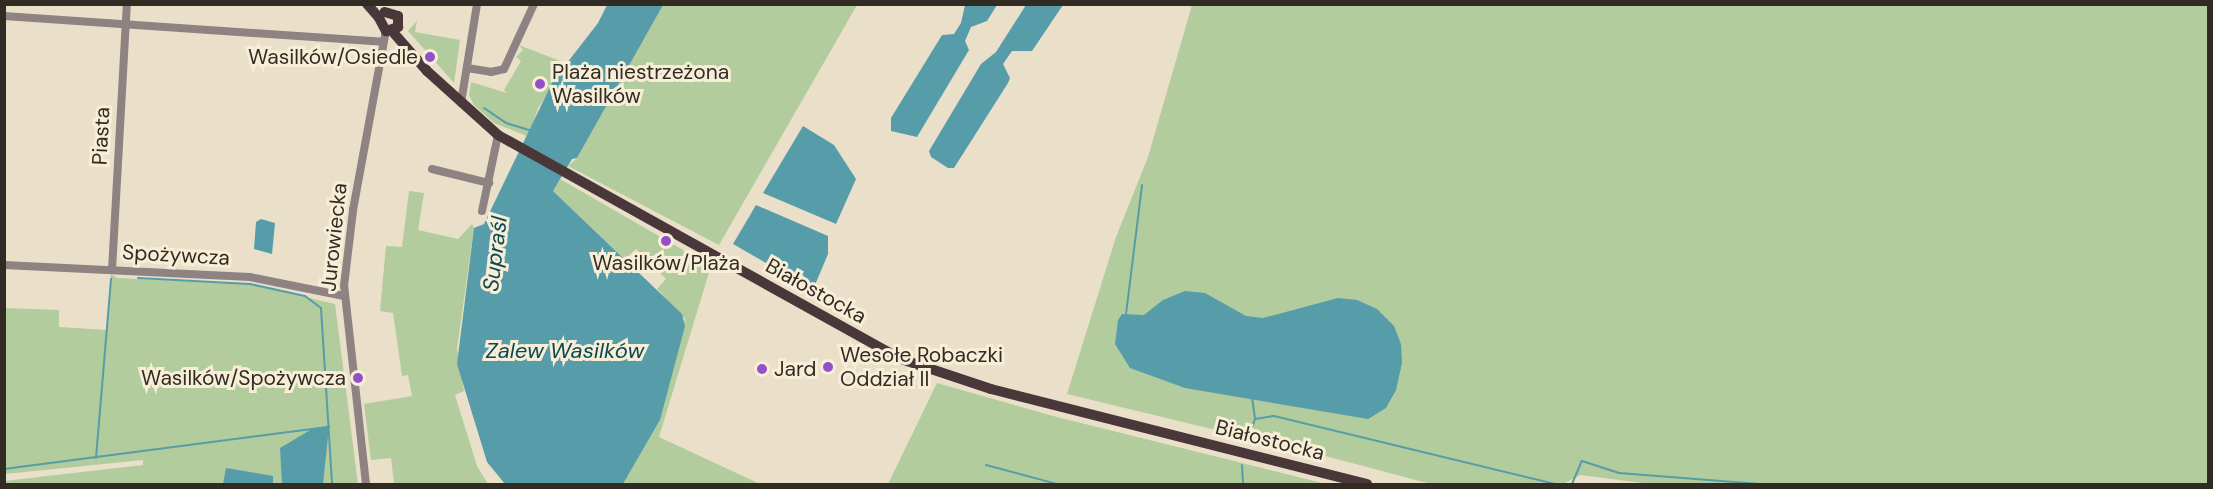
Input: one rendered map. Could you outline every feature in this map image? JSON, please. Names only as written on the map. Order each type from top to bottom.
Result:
[{"type":"main road","points":[[369,4],[382,15],[396,13],[390,33],[380,26],[382,15]]},
{"type":"main road","name":"Białostocka","points":[[390,33],[406,45],[461,103],[498,135],[872,345],[926,370],[1367,484]]},
{"type":"street","name":"Piasta","points":[[112,270],[127,4]]},
{"type":"street","points":[[461,103],[477,4]]},
{"type":"street","points":[[466,68],[497,72],[504,69],[534,4]]},
{"type":"street","points":[[4,16],[125,25],[390,33]]},
{"type":"street","name":"Jurowiecka","points":[[366,484],[344,296],[353,210],[390,33]]},
{"type":"street","points":[[482,211],[498,135]]},
{"type":"street","points":[[432,169],[489,183]]},
{"type":"street","name":"Spożywcza","points":[[4,265],[250,277],[344,296]]},
{"type":"green space","points":[[656,5],[857,5],[719,245],[568,166],[577,158],[657,15]]},
{"type":"green space","points":[[1192,5],[2208,5],[2208,484],[1651,484],[1580,475],[1563,484],[1431,484],[1295,448],[1277,450],[1234,440],[1220,431],[1067,394],[1116,237],[1148,157]]},
{"type":"green space","points":[[417,21],[415,32],[460,40],[454,83],[408,31]]},
{"type":"green space","points":[[519,45],[568,64],[538,108],[529,137],[494,123],[474,105],[469,95],[471,82],[507,93],[504,90],[521,61],[516,57],[523,50]]},
{"type":"green space","points":[[560,179],[711,266],[659,437],[760,484],[623,484],[660,420],[685,319],[657,289],[666,279],[636,249],[625,259],[553,191]]},
{"type":"green space","points":[[409,191],[424,193],[418,230],[458,239],[472,224],[474,228],[457,349],[464,391],[455,395],[477,466],[488,484],[394,484],[391,458],[371,460],[364,404],[412,396],[408,375],[402,376],[393,313],[380,311],[386,246],[402,247]]},
{"type":"green space","points":[[111,274],[117,278],[250,284],[335,304],[358,484],[5,484],[4,481],[143,465],[143,460],[5,474],[5,308],[59,310],[59,327],[107,330]]},
{"type":"green space","points":[[937,383],[1057,417],[1326,484],[888,484]]},
{"type":"water","name":"Zalew Wasilków","points":[[607,5],[663,5],[577,158],[572,159],[553,191],[682,314],[685,326],[660,420],[623,484],[505,484],[487,462],[457,364],[474,228],[484,224],[553,81],[598,23]]},
{"type":"water","points":[[965,5],[997,5],[987,21],[971,27],[965,41],[969,50],[917,137],[891,131],[891,118],[942,35],[954,34],[961,23]]},
{"type":"water","points":[[1026,5],[1063,5],[1032,51],[1012,51],[1003,64],[1010,78],[1008,83],[954,168],[948,168],[931,157],[929,151],[981,64],[996,52]]},
{"type":"water","points":[[803,126],[834,145],[856,179],[836,224],[763,193]]},
{"type":"water","points":[[756,205],[828,236],[828,254],[815,285],[799,282],[733,244]]},
{"type":"water","points":[[261,219],[275,223],[272,254],[254,249],[256,222]]},
{"type":"water","points":[[1185,291],[1205,293],[1246,316],[1263,318],[1338,298],[1357,300],[1377,309],[1394,326],[1401,344],[1402,363],[1396,390],[1386,408],[1368,419],[1185,388],[1130,368],[1115,344],[1118,320],[1122,314],[1144,315],[1163,300]]},
{"type":"water","points":[[329,427],[323,484],[282,484],[280,448],[312,429]]},
{"type":"water","points":[[226,468],[273,476],[273,484],[223,484]]},
{"type":"waterway","points":[[484,108],[506,123],[529,130]]},
{"type":"waterway","points":[[1126,314],[1142,185]]},
{"type":"waterway","points":[[138,278],[250,284],[305,296],[321,308],[332,484]]},
{"type":"waterway","points":[[96,458],[111,279]]},
{"type":"waterway","points":[[1252,397],[1255,418]]},
{"type":"waterway","points":[[1247,441],[1255,419],[1274,416],[1555,484]]},
{"type":"waterway","points":[[4,469],[329,427]]},
{"type":"waterway","points":[[1572,484],[1582,461],[1619,473],[1760,484]]},
{"type":"waterway","points":[[986,465],[1057,484]]},
{"type":"waterway","points":[[1242,465],[1243,484]]},
{"type":"place","name":"Wasilków/Osiedle","points":[[430,57]]},
{"type":"place","name":"Plaża niestrzeżona Wasilków","points":[[540,84]]},
{"type":"place","name":"Wasilków/Plaża","points":[[666,241]]},
{"type":"place","name":"Wesołe Robaczki Oddział II","points":[[828,367]]},
{"type":"place","name":"Jard","points":[[762,369]]},
{"type":"place","name":"Wasilków/Spożywcza","points":[[358,378]]},
{"type":"water label","name":"Supraśl","points":[[495,254]]}]
